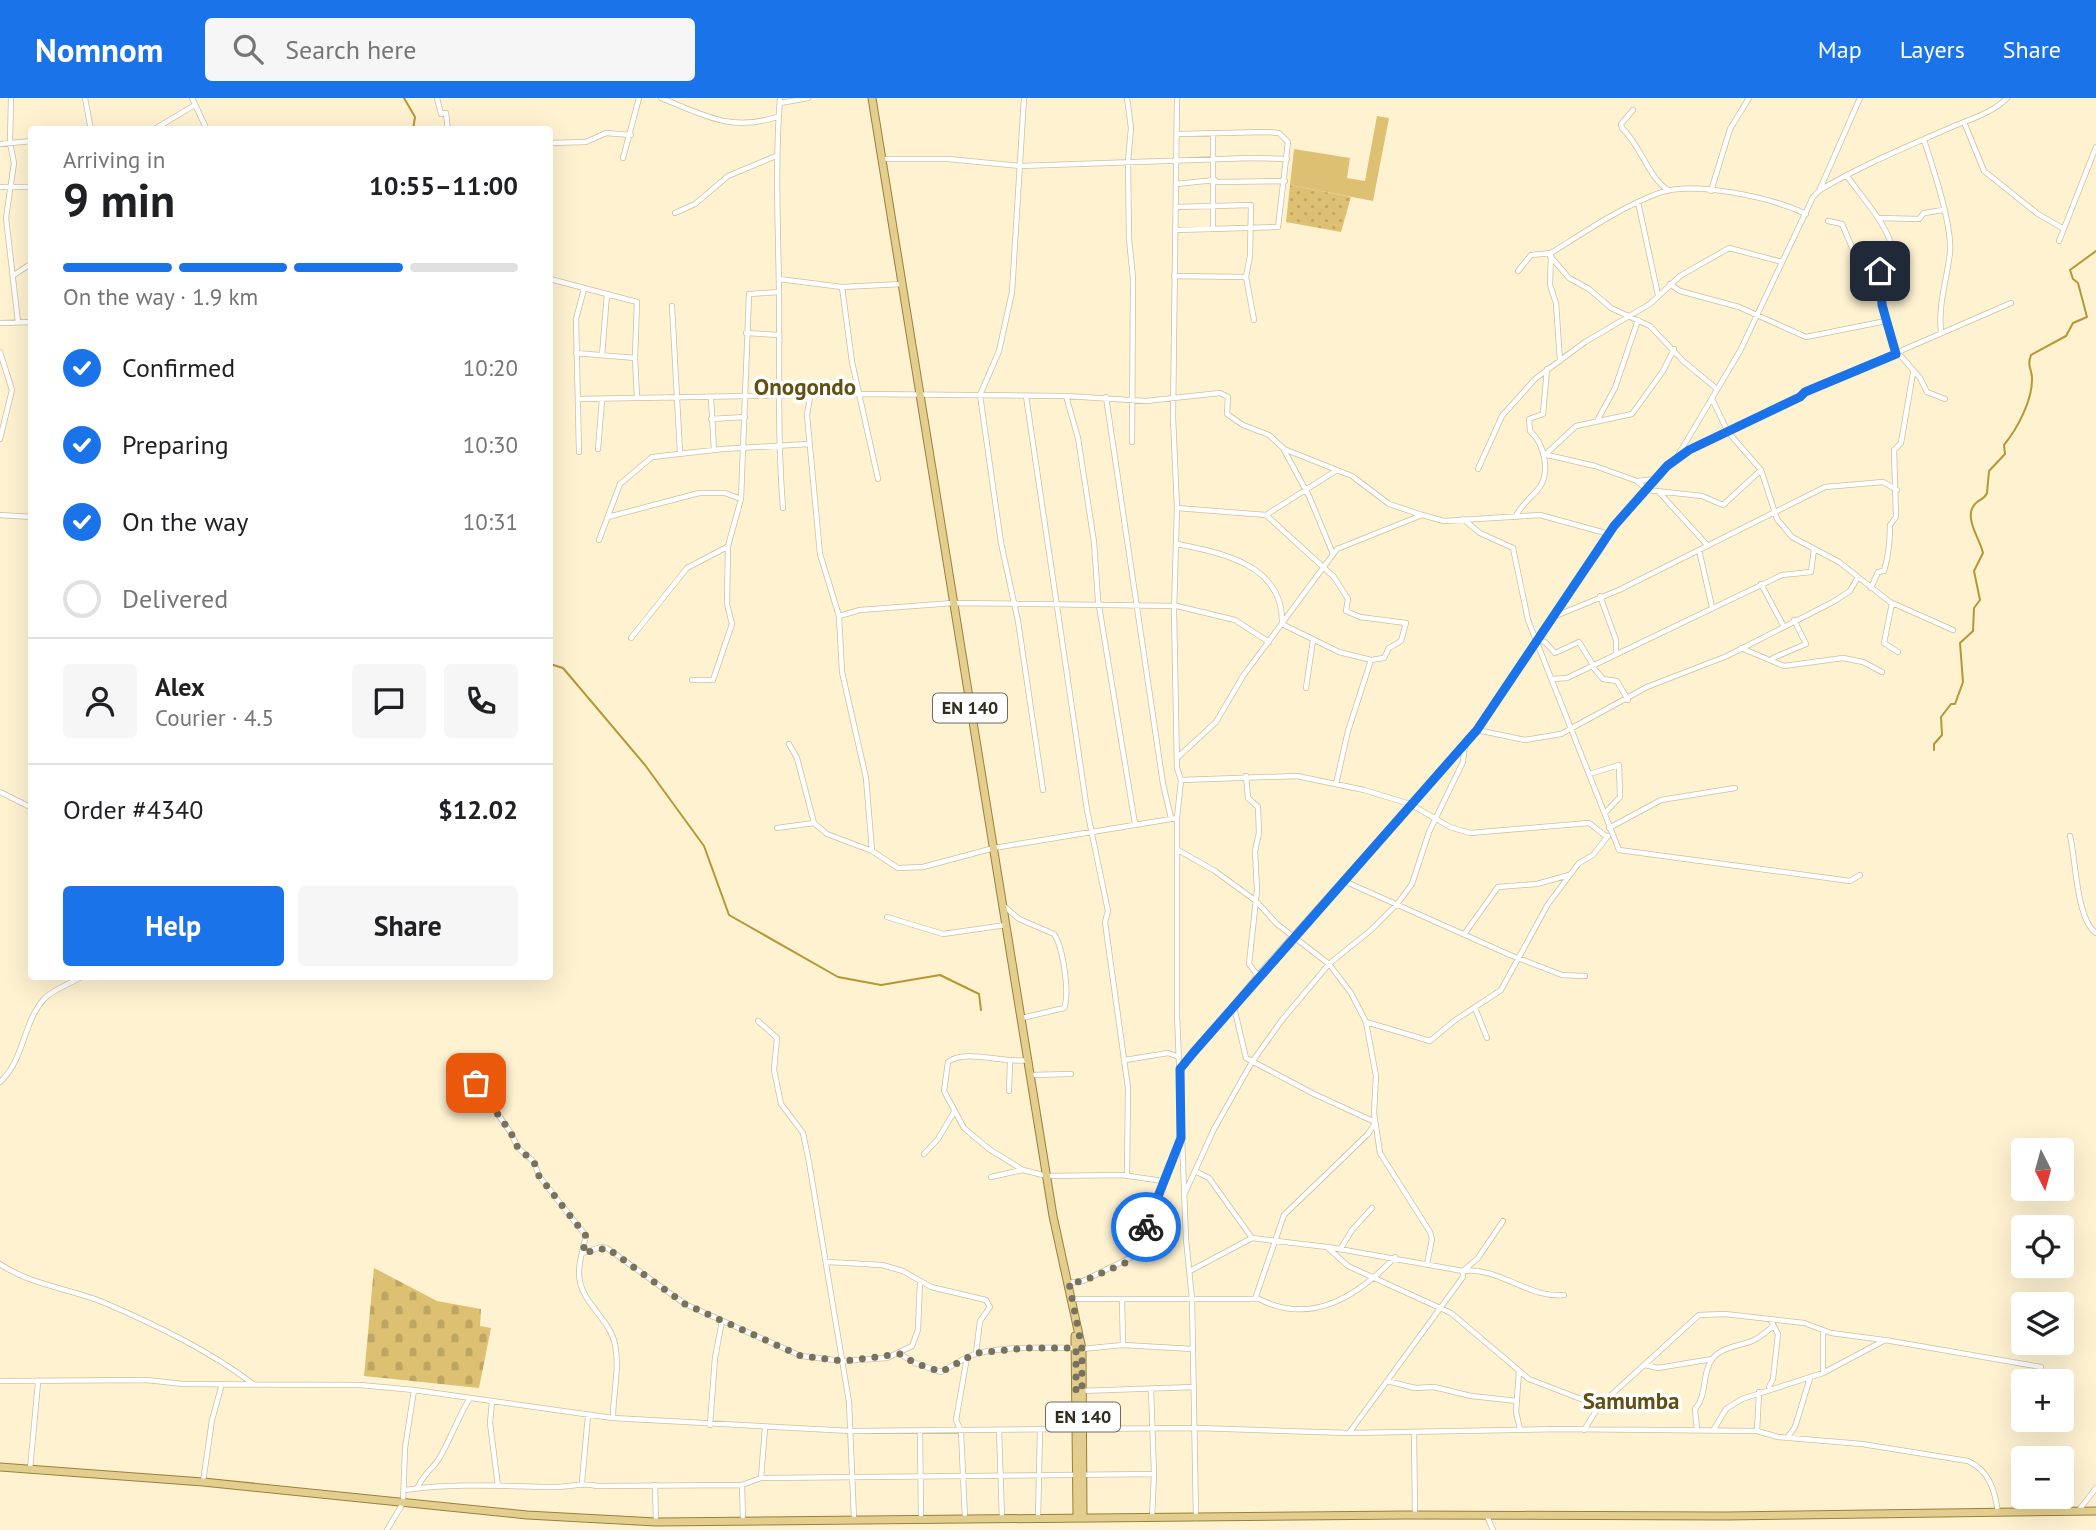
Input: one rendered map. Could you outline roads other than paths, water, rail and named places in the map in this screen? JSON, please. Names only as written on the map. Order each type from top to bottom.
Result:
[{"type":"main road","name":"EN 140","points":[[872,98],[1047,1176],[1075,1317],[1079,1348],[1080,1518]]},
{"type":"main road","points":[[0,1467],[203,1482],[527,1515],[656,1522],[2096,1511]]},
{"type":"street","points":[[10,98],[10,143],[14,163],[6,218],[18,322]]},
{"type":"street","points":[[85,98],[90,126]]},
{"type":"street","points":[[192,98],[193,106],[205,126]]},
{"type":"street","points":[[437,98],[438,109],[441,114],[446,113],[448,126]]},
{"type":"street","points":[[623,159],[639,98]]},
{"type":"street","points":[[661,98],[720,123],[751,123],[777,117]]},
{"type":"street","points":[[783,508],[778,397],[777,117],[780,100],[808,98]]},
{"type":"street","points":[[1024,98],[1007,323],[980,395],[1001,543],[1014,603],[1043,790]]},
{"type":"street","points":[[1127,98],[1131,128],[1128,163],[1134,398],[1132,442]]},
{"type":"street","points":[[1174,818],[1181,780],[1177,757],[1174,611],[1177,606],[1173,417],[1177,98]]},
{"type":"street","points":[[1712,191],[1730,129],[1749,98]]},
{"type":"street","points":[[1180,1069],[1258,976],[1477,730],[1609,534],[1677,457],[1758,315],[1819,191],[1860,98]]},
{"type":"street","points":[[1819,191],[2001,104],[2007,98]]},
{"type":"street","points":[[160,126],[193,106]]},
{"type":"street","points":[[1633,110],[1621,124],[1622,128],[1640,149],[1657,183],[1668,190]]},
{"type":"street","points":[[1964,122],[1983,170],[2038,215],[2064,229]]},
{"type":"street","points":[[553,143],[586,142],[606,133],[631,135]]},
{"type":"street","points":[[1213,133],[1213,229]]},
{"type":"street","points":[[1176,230],[1278,227],[1288,142],[1279,133],[1178,134]]},
{"type":"street","points":[[0,144],[28,141]]},
{"type":"street","points":[[1924,141],[1950,247],[1940,299],[1941,333]]},
{"type":"street","points":[[2059,241],[2096,147]]},
{"type":"street","points":[[675,213],[695,204],[728,176],[776,156]]},
{"type":"street","points":[[882,159],[948,159],[1020,166],[1287,159]]},
{"type":"street","points":[[1847,176],[1877,217],[1889,240],[1892,254],[1878,278],[1886,321],[1896,354],[1927,392],[1945,400]]},
{"type":"street","points":[[1177,184],[1285,181]]},
{"type":"street","points":[[0,187],[28,187]]},
{"type":"street","points":[[1518,271],[1531,255],[1551,254],[1639,202],[1668,190],[1712,191],[1781,202],[1806,214]]},
{"type":"street","points":[[1639,202],[1658,295]]},
{"type":"street","points":[[1176,207],[1251,205],[1246,277],[1254,320]]},
{"type":"street","points":[[1877,217],[1919,219],[1924,214],[1943,210]]},
{"type":"street","points":[[1828,221],[1842,224],[1854,252],[1880,271]]},
{"type":"street","points":[[1478,469],[1506,410],[1547,369],[1625,316],[1650,304],[1670,284],[1723,250],[1739,249],[1783,262]]},
{"type":"street","points":[[1551,254],[1571,279],[1625,316],[1650,326],[1717,389]]},
{"type":"street","points":[[1551,254],[1550,285],[1556,303],[1560,361]]},
{"type":"street","points":[[14,275],[28,266]]},
{"type":"street","points":[[1174,276],[1246,277]]},
{"type":"street","points":[[779,279],[842,287],[902,284]]},
{"type":"street","points":[[553,280],[637,302],[635,358],[638,399]]},
{"type":"street","points":[[1670,284],[1680,290],[1758,315],[1810,337],[1886,321]]},
{"type":"street","points":[[842,287],[844,315],[878,479]]},
{"type":"street","points":[[579,452],[576,319],[584,289]]},
{"type":"street","points":[[692,680],[713,680],[732,624],[727,604],[728,546],[741,499],[749,293],[779,292]]},
{"type":"street","points":[[602,355],[607,294]]},
{"type":"street","points":[[1677,457],[1805,392],[2011,303]]},
{"type":"street","points":[[672,306],[680,453]]},
{"type":"street","points":[[1597,420],[1615,386],[1639,320]]},
{"type":"street","points":[[0,323],[28,322]]},
{"type":"street","points":[[746,333],[779,335]]},
{"type":"street","points":[[1544,454],[1574,427],[1632,414],[1664,371],[1674,349]]},
{"type":"street","points":[[0,352],[12,396],[0,439]]},
{"type":"street","points":[[576,353],[635,358]]},
{"type":"street","points":[[1516,514],[1542,482],[1544,454],[1541,441],[1530,431],[1530,419],[1544,414],[1547,369]]},
{"type":"street","points":[[1871,588],[1878,572],[1884,571],[1890,546],[1890,525],[1896,517],[1894,450],[1901,443],[1913,372]]},
{"type":"street","points":[[578,399],[810,397],[859,394],[920,397],[1066,396],[1134,398],[1146,401],[1224,394],[1228,400],[1227,414],[1243,425],[1269,435],[1284,449],[1333,554]]},
{"type":"street","points":[[1026,396],[1091,832],[1108,911],[1105,922],[1125,1059],[1128,1112],[1126,1172]]},
{"type":"street","points":[[1066,396],[1078,438],[1100,606],[1135,824]]},
{"type":"street","points":[[810,397],[809,444],[817,494],[820,554],[839,616],[842,672],[868,790],[872,851]]},
{"type":"street","points":[[1106,397],[1163,784],[1174,818],[1178,850],[1181,1138],[1192,1299],[1196,1518]]},
{"type":"street","points":[[711,398],[714,450]]},
{"type":"street","points":[[1711,398],[1728,432],[1761,470],[1775,513],[1792,537],[1858,577],[1892,603],[1952,630]]},
{"type":"street","points":[[598,449],[602,400]]},
{"type":"street","points":[[711,419],[745,417]]},
{"type":"street","points":[[599,540],[620,484],[652,457],[809,444]]},
{"type":"street","points":[[1284,449],[1352,476],[1389,504],[1444,521],[1516,514],[1540,515],[1609,534]]},
{"type":"street","points":[[1544,454],[1595,466],[1637,481],[1647,490],[1702,496],[1723,505],[1761,470]]},
{"type":"street","points":[[1177,508],[1266,515],[1337,470]]},
{"type":"street","points":[[1637,481],[1656,479]]},
{"type":"street","points":[[1550,620],[1831,486],[1883,482],[1897,490]]},
{"type":"street","points":[[1659,492],[1708,546]]},
{"type":"street","points":[[608,517],[699,493],[725,493],[741,499]]},
{"type":"street","points":[[0,515],[28,517]]},
{"type":"street","points":[[1266,515],[1334,578],[1348,599],[1346,611],[1360,617],[1406,623],[1401,642],[1388,648],[1384,658],[1371,660],[1339,652],[1282,624]]},
{"type":"street","points":[[1177,757],[1216,722],[1243,676],[1333,554],[1343,547],[1423,515]]},
{"type":"street","points":[[1463,519],[1480,533],[1513,548],[1520,592],[1536,640],[1605,813],[1609,832],[1619,850],[1850,881],[1860,875]]},
{"type":"street","points":[[1177,544],[1235,558],[1258,569],[1277,597],[1282,612],[1282,624]]},
{"type":"street","points":[[631,638],[687,568],[728,546]]},
{"type":"street","points":[[1552,678],[1562,680],[1782,575],[1811,572],[1814,549]]},
{"type":"street","points":[[1699,550],[1712,607]]},
{"type":"street","points":[[1477,730],[1531,740],[1561,734],[1570,726],[1628,700],[1647,687],[1740,648],[1850,592],[1858,577]]},
{"type":"street","points":[[1761,584],[1783,625]]},
{"type":"street","points":[[1600,596],[1617,643],[1616,652]]},
{"type":"street","points":[[839,616],[860,610],[953,603],[1177,606],[1235,620],[1269,642]]},
{"type":"street","points":[[1892,603],[1884,643],[1898,652]]},
{"type":"street","points":[[1772,659],[1807,644],[1794,620]]},
{"type":"street","points":[[1306,688],[1313,640]]},
{"type":"street","points":[[1536,640],[1545,642],[1555,653],[1579,642],[1592,666],[1603,679],[1617,681],[1628,700]]},
{"type":"street","points":[[1740,648],[1787,666],[1852,658],[1882,672]]},
{"type":"street","points":[[1336,784],[1348,731],[1371,660]]},
{"type":"street","points":[[1184,1195],[1197,1172],[1214,1129],[1252,1062],[1282,1020],[1329,964],[1357,943],[1398,903],[1417,876],[1436,817],[1461,768],[1467,740]]},
{"type":"street","points":[[789,744],[797,758],[814,823]]},
{"type":"street","points":[[1588,774],[1619,765],[1620,797],[1605,813]]},
{"type":"street","points":[[1246,776],[1248,798],[1258,807],[1256,901],[1249,967],[1258,976]]},
{"type":"street","points":[[1181,780],[1297,776],[1410,804],[1450,827],[1470,833],[1589,823],[1609,832]]},
{"type":"street","points":[[1366,1022],[1430,1041],[1501,990],[1548,904],[1609,832],[1661,800],[1735,788]]},
{"type":"street","points":[[0,792],[28,806]]},
{"type":"street","points":[[777,828],[814,823],[842,841],[872,851],[888,863],[908,869],[994,848],[1174,818]]},
{"type":"street","points":[[2070,835],[2080,900],[2090,927],[2096,933]]},
{"type":"street","points":[[1178,850],[1215,871],[1256,901],[1277,925],[1329,964],[1351,993],[1366,1022],[1376,1076],[1376,1122],[1383,1160],[1426,1224],[1432,1239],[1427,1264]]},
{"type":"street","points":[[1465,933],[1498,887],[1537,884],[1570,875]]},
{"type":"street","points":[[1344,881],[1562,975],[1585,976]]},
{"type":"street","points":[[1003,905],[1019,919],[1054,934],[1062,956],[1066,996],[1064,1008],[1022,1018]]},
{"type":"street","points":[[887,917],[943,934],[1007,925]]},
{"type":"street","points":[[0,1082],[17,1063],[27,1028],[44,998],[76,980]]},
{"type":"street","points":[[1234,1007],[1243,1055],[1252,1062],[1376,1122]]},
{"type":"street","points":[[1475,1008],[1488,1038]]},
{"type":"street","points":[[758,1021],[778,1038],[774,1070],[781,1104],[803,1133],[828,1262],[844,1361],[851,1431],[854,1520]]},
{"type":"street","points":[[1125,1059],[1168,1053],[1179,1057]]},
{"type":"street","points":[[1029,1060],[1010,1062],[961,1055],[948,1062],[944,1086],[954,1112],[979,1142],[1023,1170],[1047,1176],[1126,1172],[1163,1181]]},
{"type":"street","points":[[1009,1091],[1010,1062]]},
{"type":"street","points":[[454,1065],[466,1071],[476,1083],[511,1133],[518,1148],[534,1162],[539,1176],[586,1236],[580,1283],[614,1341],[619,1370],[613,1394],[613,1418]]},
{"type":"street","points":[[1031,1075],[1072,1074]]},
{"type":"street","points":[[924,1154],[939,1139],[954,1112]]},
{"type":"street","points":[[1255,1299],[1284,1215],[1368,1134],[1376,1122]]},
{"type":"street","points":[[1069,1283],[1083,1281],[1132,1258],[1181,1138]]},
{"type":"street","points":[[991,1177],[1023,1170]]},
{"type":"street","points":[[1197,1172],[1209,1178],[1252,1238]]},
{"type":"street","points":[[1341,1248],[1352,1230],[1372,1208]]},
{"type":"street","points":[[1349,1433],[1430,1318],[1463,1277],[1463,1271],[1478,1258],[1503,1221]]},
{"type":"street","points":[[1189,1271],[1252,1238],[1276,1239],[1395,1257],[1463,1271],[1481,1270],[1542,1293],[1564,1295]]},
{"type":"street","points":[[1327,1247],[1348,1266],[1441,1307],[1472,1328],[1519,1371],[1538,1384],[1599,1406]]},
{"type":"street","points":[[583,1253],[607,1248],[685,1304],[801,1356],[844,1361],[900,1354],[912,1346],[917,1336],[920,1281]]},
{"type":"street","points":[[1072,1299],[1255,1299],[1280,1309],[1311,1311],[1374,1279],[1395,1257]]},
{"type":"street","points":[[828,1262],[882,1265],[903,1271],[920,1281],[989,1302],[989,1310],[980,1321],[976,1353]]},
{"type":"street","points":[[0,1264],[24,1276],[106,1304],[158,1328],[223,1361],[253,1383]]},
{"type":"street","points":[[1122,1299],[1123,1345]]},
{"type":"street","points":[[1584,1430],[1599,1406],[1699,1315],[1714,1313],[1770,1319],[2041,1367]]},
{"type":"street","points":[[1768,1389],[1773,1379],[1778,1334],[1770,1319]]},
{"type":"street","points":[[710,1425],[717,1340],[722,1321]]},
{"type":"street","points":[[1645,1366],[1658,1368],[1712,1359],[1728,1349],[1757,1339],[1772,1327]]},
{"type":"street","points":[[1823,1330],[1823,1373]]},
{"type":"street","points":[[1714,1429],[1726,1409],[1759,1392],[1823,1373],[1885,1340]]},
{"type":"street","points":[[900,1354],[915,1363],[941,1372],[976,1353],[1027,1348],[1123,1345],[1193,1349]]},
{"type":"street","points":[[965,1519],[961,1431],[956,1420],[967,1357]]},
{"type":"street","points":[[1697,1430],[1695,1409],[1703,1401],[1705,1376],[1712,1359]]},
{"type":"street","points":[[1519,1371],[1517,1401],[1520,1429]]},
{"type":"street","points":[[1787,1438],[1795,1427],[1810,1378]]},
{"type":"street","points":[[1773,1379],[1775,1387]]},
{"type":"street","points":[[0,1381],[38,1383],[147,1380],[414,1390],[613,1418],[765,1429],[961,1431],[1196,1428],[1349,1433],[1520,1429],[1757,1431],[1787,1438],[1862,1444],[1968,1461],[1987,1476],[1998,1513]]},
{"type":"street","points":[[1387,1381],[1415,1388],[1434,1387],[1471,1396],[1517,1401]]},
{"type":"street","points":[[30,1469],[38,1383]]},
{"type":"street","points":[[203,1482],[212,1420],[222,1384]]},
{"type":"street","points":[[1079,1391],[1194,1387]]},
{"type":"street","points":[[1151,1389],[1154,1474],[1152,1518]]},
{"type":"street","points":[[387,1530],[403,1503],[405,1448],[414,1390]]},
{"type":"street","points":[[1757,1431],[1759,1392]]},
{"type":"street","points":[[417,1488],[427,1470],[439,1461],[443,1446],[470,1398]]},
{"type":"street","points":[[492,1402],[490,1423],[498,1486]]},
{"type":"street","points":[[582,1482],[588,1415]]},
{"type":"street","points":[[761,1478],[765,1429]]},
{"type":"street","points":[[999,1430],[1002,1519]]},
{"type":"street","points":[[1038,1518],[1040,1430]]},
{"type":"street","points":[[920,1431],[921,1520]]},
{"type":"street","points":[[1414,1432],[1415,1515]]},
{"type":"street","points":[[405,1490],[498,1486],[559,1487],[582,1482],[597,1486],[743,1485],[761,1478],[852,1476],[963,1478],[999,1475],[1154,1474]]},
{"type":"street","points":[[655,1485],[656,1522]]},
{"type":"street","points":[[743,1485],[743,1521]]},
{"type":"street","points":[[2079,1511],[2096,1488]]},
{"type":"street","points":[[1487,1515],[1493,1530]]},
{"type":"waterway","points":[[404,98],[415,117],[414,126]]},
{"type":"waterway","points":[[1934,750],[1934,744],[1942,735],[1941,717],[1951,704],[1955,704],[1963,682],[1960,643],[1973,631],[1974,608],[1980,600],[1974,571],[1983,553],[1971,522],[1972,509],[1987,493],[1989,471],[2005,454],[2004,445],[2019,423],[2027,404],[2032,386],[2029,364],[2031,355],[2066,336],[2073,323],[2087,317],[2078,283],[2073,279],[2070,270],[2096,251]]},
{"type":"waterway","points":[[553,665],[563,668],[645,765],[704,846],[729,915],[838,977],[881,985],[940,975],[979,994],[981,1010]]},
{"type":"district","name":"Onogondo","points":[[805,387]]},
{"type":"district","name":"Samumba","points":[[1631,1401]]}]
